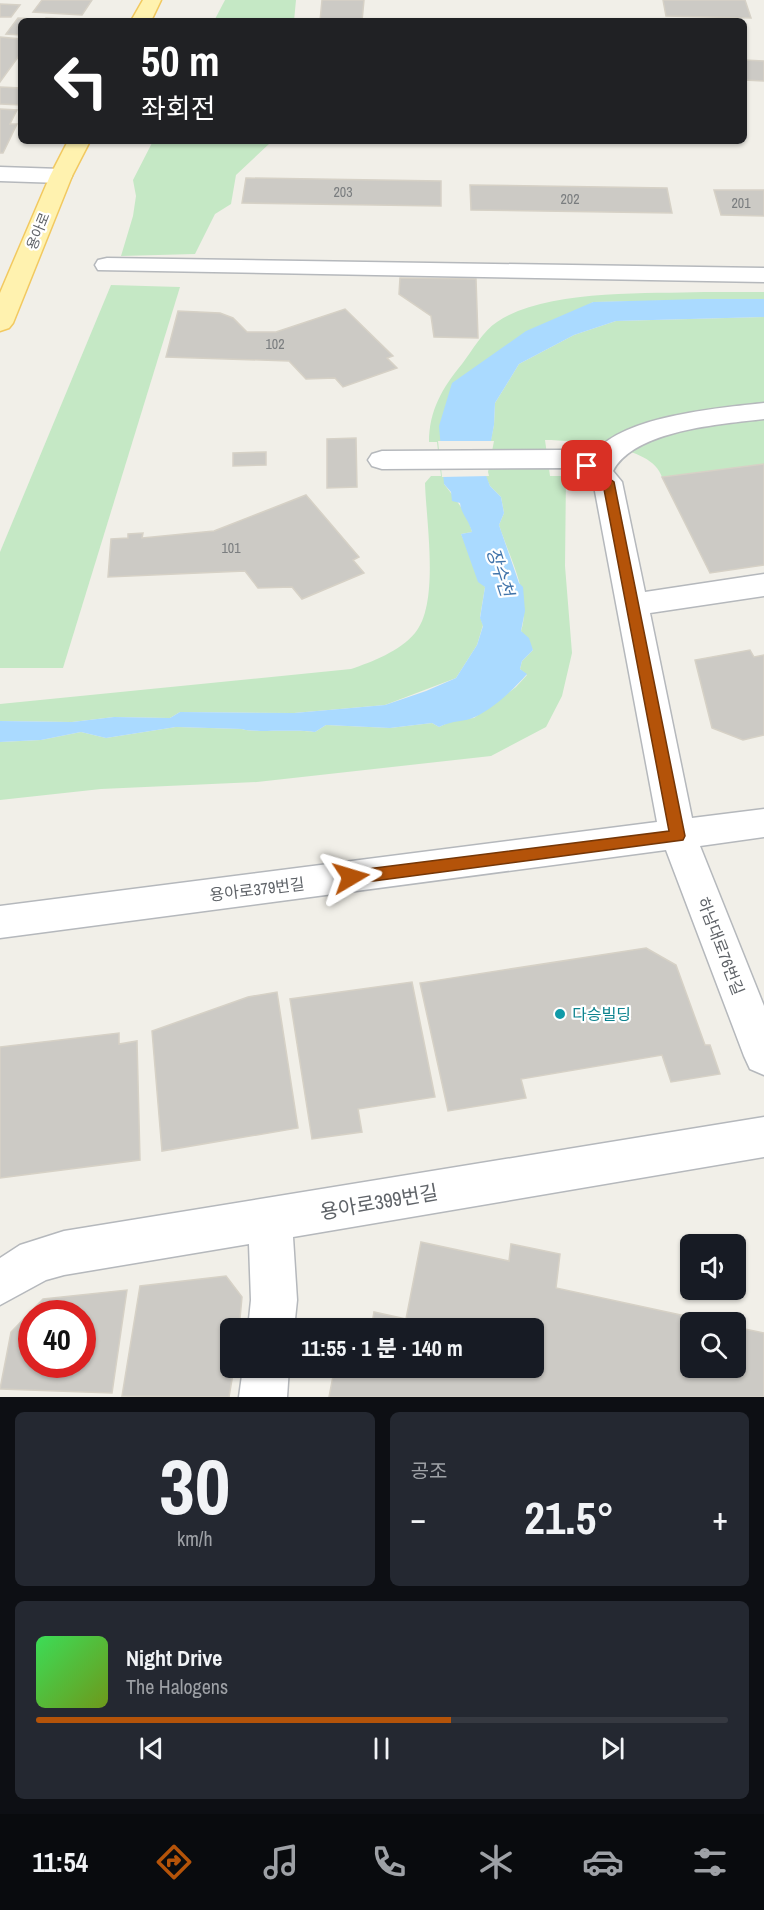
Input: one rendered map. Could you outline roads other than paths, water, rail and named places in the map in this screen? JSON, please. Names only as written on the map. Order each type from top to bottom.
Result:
[{"type":"main road","points":[[143,18],[152,0]]},
{"type":"main road","name":"용아로","points":[[0,323],[61,176],[77,144]]},
{"type":"street","points":[[0,174],[61,176]]},
{"type":"street","points":[[107,265],[764,274]]},
{"type":"street","points":[[382,460],[561,459],[587,466],[598,472],[607,455],[641,435],[688,420],[764,411]]},
{"type":"street","name":"하남대로76번길","points":[[598,472],[608,482],[678,836],[764,1056]]},
{"type":"street","points":[[633,605],[764,585]]},
{"type":"street","name":"용아로379번길","points":[[0,922],[678,836],[764,823]]},
{"type":"street","name":"용아로399번길","points":[[0,1283],[36,1261],[64,1253],[270,1221],[764,1137]]},
{"type":"street","points":[[270,1221],[274,1300],[272,1318]]},
{"type":"street","points":[[263,1397],[265,1378]]},
{"type":"water","name":"장수천","points":[[764,299],[764,317],[616,321],[574,335],[519,364],[495,403],[494,425],[485,473],[490,486],[501,497],[504,513],[499,525],[519,583],[523,587],[525,611],[521,631],[529,638],[533,650],[522,661],[520,669],[527,674],[489,709],[471,719],[439,727],[432,723],[390,728],[326,725],[315,732],[176,727],[106,738],[81,732],[41,740],[0,742],[0,721],[72,722],[114,717],[170,718],[180,712],[294,713],[385,705],[456,678],[477,645],[483,626],[480,618],[485,587],[478,582],[461,534],[472,532],[471,528],[460,503],[452,501],[451,492],[444,484],[439,426],[452,383],[526,331],[593,302]]},
{"type":"place","name":"다승빌딩","points":[[560,1014]]}]
